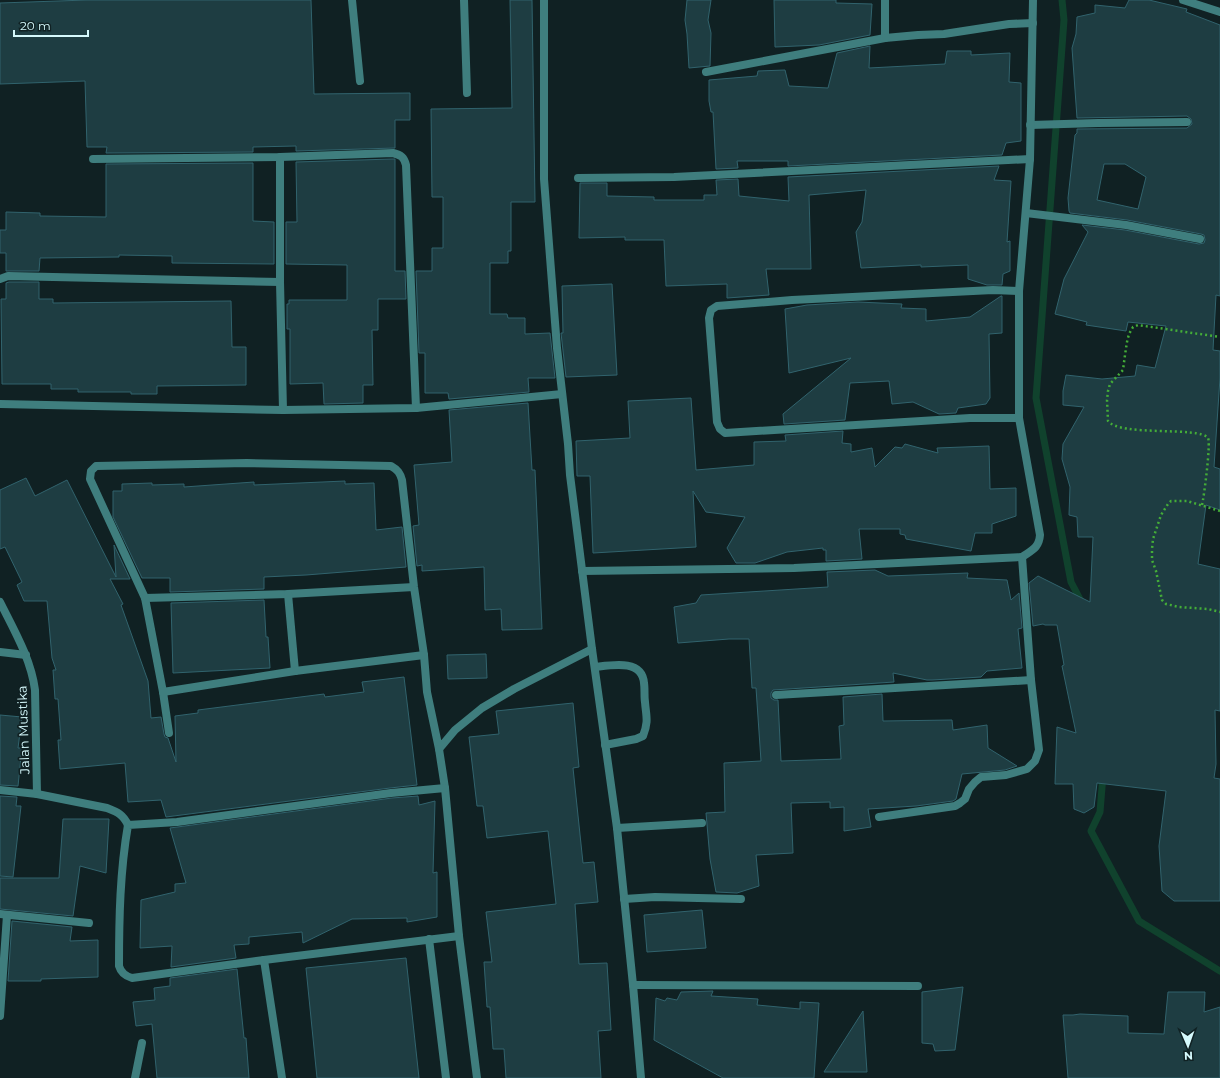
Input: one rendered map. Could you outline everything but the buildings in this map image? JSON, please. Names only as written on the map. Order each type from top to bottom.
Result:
[{"type":"street","points":[[352,0],[360,81]]},
{"type":"street","points":[[464,0],[467,93]]},
{"type":"street","points":[[544,0],[544,179],[557,348],[570,475],[617,828],[641,1078]]},
{"type":"street","points":[[885,0],[885,38]]},
{"type":"street","points":[[582,571],[794,568],[1022,557],[1034,549],[1039,542],[1040,535],[1018,418],[1019,291],[1030,160],[1033,0]]},
{"type":"street","points":[[1183,0],[1220,12]]},
{"type":"street","points":[[706,72],[885,38],[944,34],[1009,24],[1033,23]]},
{"type":"street","points":[[1030,125],[1187,122]]},
{"type":"street","points":[[93,159],[400,154],[405,160],[416,408]]},
{"type":"street","points":[[280,157],[280,282],[283,410]]},
{"type":"street","points":[[578,178],[674,177],[1030,160]]},
{"type":"street","points":[[1026,213],[1126,226],[1200,239]]},
{"type":"street","points":[[0,279],[8,276],[280,282]]},
{"type":"street","points":[[1018,418],[970,418],[725,433],[720,429],[716,422],[709,313],[717,306],[792,300],[993,290],[1019,291]]},
{"type":"street","points":[[0,404],[283,410],[416,408],[562,394]]},
{"type":"street","points":[[169,733],[164,692],[145,598],[90,479],[91,471],[96,466],[246,463],[391,466],[397,469],[402,480],[414,587],[424,655],[427,692],[439,749],[445,788],[458,936],[477,1078]]},
{"type":"street","points":[[879,817],[955,806],[965,799],[969,789],[981,777],[1006,775],[1027,769],[1035,761],[1039,750],[1031,680],[1022,557]]},
{"type":"street","points":[[145,598],[288,594],[414,587]]},
{"type":"street","points":[[288,594],[295,671]]},
{"type":"street","name":"Jalan Mustika","points":[[0,602],[26,655],[36,690],[37,794]]},
{"type":"street","points":[[439,749],[456,730],[482,708],[514,689],[592,649]]},
{"type":"street","points":[[0,652],[26,655]]},
{"type":"street","points":[[164,692],[295,671],[424,655]]},
{"type":"street","points":[[595,667],[618,665],[631,666],[639,670],[644,682],[647,726],[643,736],[636,739],[605,745]]},
{"type":"street","points":[[776,695],[1031,680]]},
{"type":"street","points":[[128,824],[177,822],[383,794],[445,788]]},
{"type":"street","points":[[0,790],[37,794],[107,808],[122,815],[128,824],[124,849],[119,966],[124,975],[132,978],[458,936]]},
{"type":"street","points":[[617,828],[702,822]]},
{"type":"street","points":[[624,900],[655,897],[740,899]]},
{"type":"street","points":[[0,1016],[4,914],[89,923]]},
{"type":"street","points":[[429,939],[446,1078]]},
{"type":"street","points":[[264,960],[282,1078]]},
{"type":"street","points":[[633,984],[918,986]]},
{"type":"street","points":[[135,1078],[142,1043]]},
{"type":"path","points":[[1202,505],[1209,449],[1208,438],[1204,435],[1194,433],[1140,430],[1114,426],[1108,421],[1107,400],[1110,384],[1123,370],[1127,342],[1133,327],[1138,325],[1220,337]]},
{"type":"path","points":[[1220,511],[1188,501],[1172,501],[1168,504],[1161,515],[1153,539],[1152,560],[1156,571],[1162,600],[1166,604],[1179,607],[1208,609],[1220,612]]},
{"type":"waterway","points":[[1062,0],[1064,20],[1036,398],[1071,582],[1082,603]]},
{"type":"waterway","points":[[1103,775],[1100,812],[1091,831],[1139,921],[1220,971]]}]
